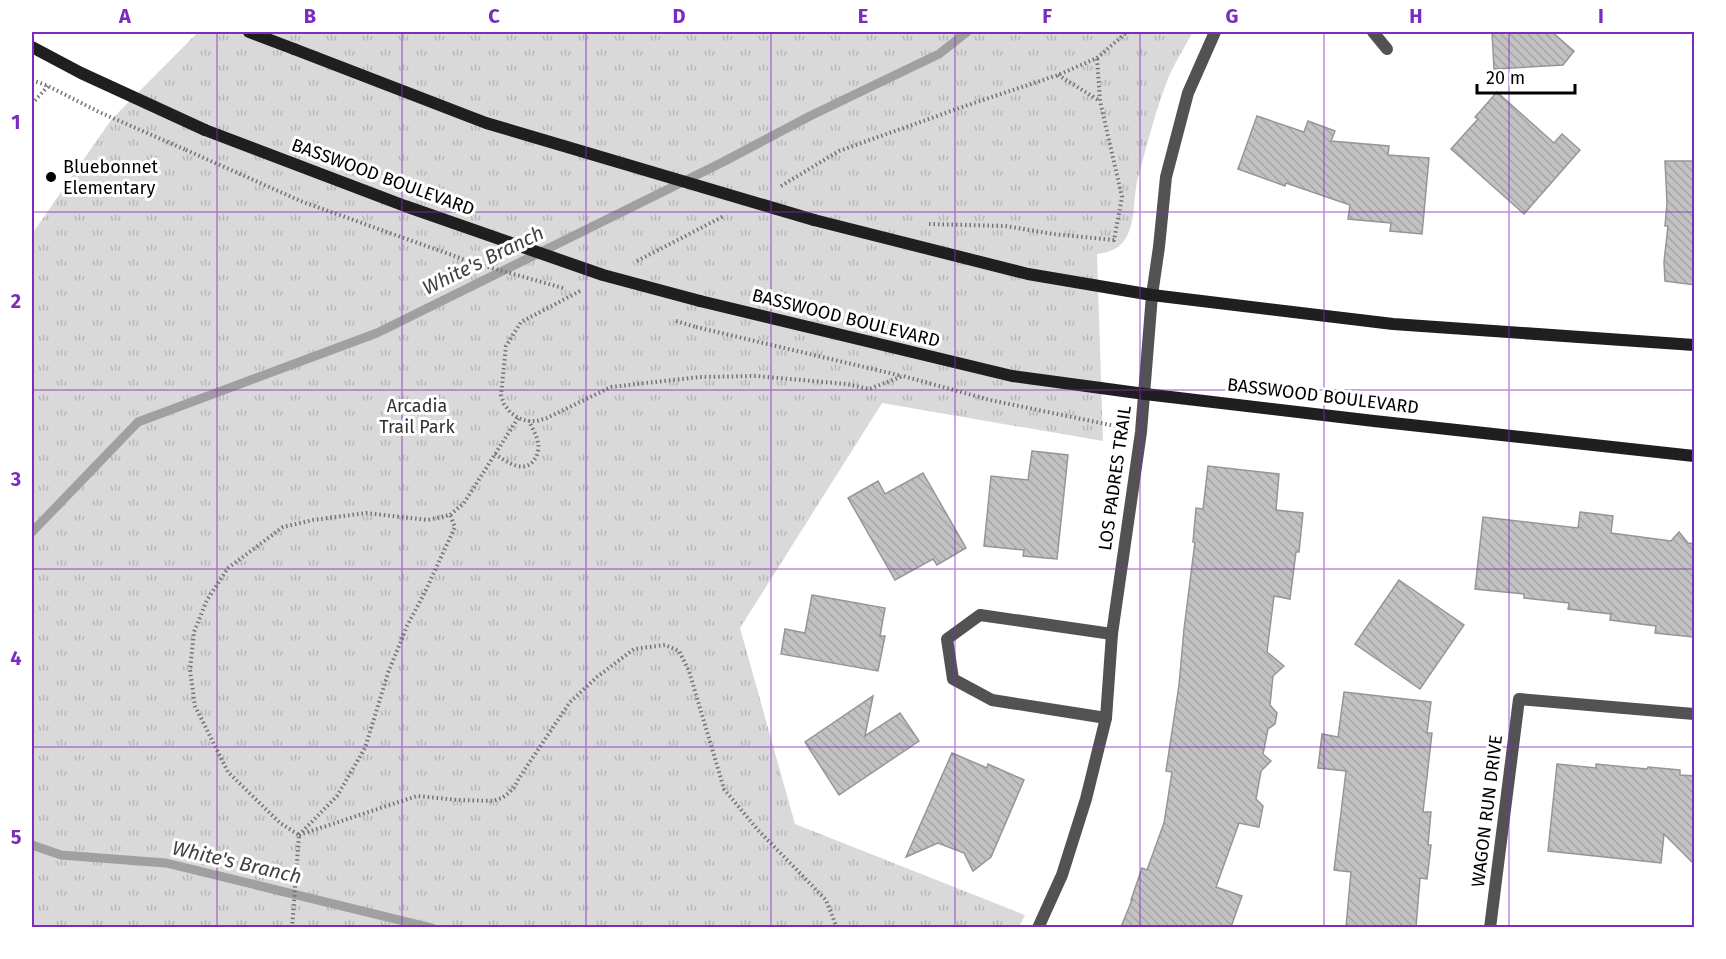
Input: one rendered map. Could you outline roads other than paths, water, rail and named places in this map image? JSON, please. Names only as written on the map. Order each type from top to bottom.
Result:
[{"type":"main road","points":[[249,32],[486,123],[814,220],[1028,274],[1152,295],[1393,324],[1695,345]]},
{"type":"main road","name":"BASSWOOD BOULEVARD","points":[[32,47],[81,73],[205,130],[405,206],[603,275],[700,301],[1012,376],[1145,394],[1695,456]]},
{"type":"street","name":"LOS PADRES TRAIL","points":[[1038,927],[1062,875],[1086,799],[1106,718],[1112,634],[1141,432],[1152,295],[1166,177],[1188,93],[1215,32]]},
{"type":"street","points":[[1373,32],[1387,49]]},
{"type":"street","points":[[1106,718],[992,700],[953,679],[947,639],[980,615],[1112,634]]},
{"type":"street","name":"WAGON RUN DRIVE","points":[[1490,927],[1519,699],[1695,714]]},
{"type":"waterway","name":"White's Branch","points":[[32,532],[138,422],[377,333],[723,162],[810,116],[939,54],[967,32]]},
{"type":"waterway","name":"White's Branch","points":[[32,845],[61,855],[166,863],[432,928]]},
{"type":"place","name":"Bluebonnet Elementary","points":[[51,177]]},
{"type":"park label","name":"Arcadia Trail Park","points":[[417,416]]}]
